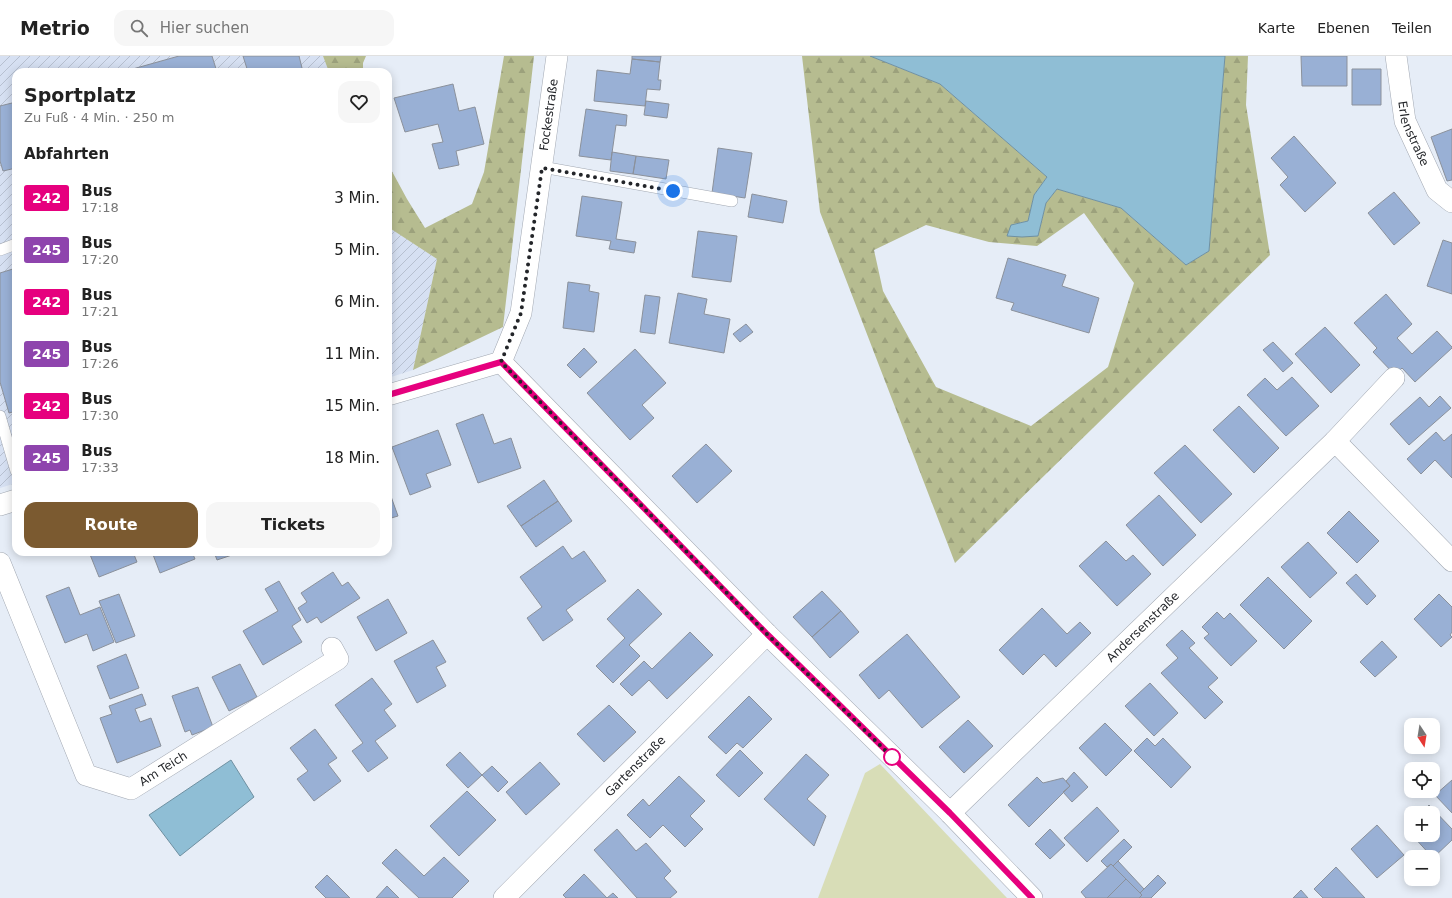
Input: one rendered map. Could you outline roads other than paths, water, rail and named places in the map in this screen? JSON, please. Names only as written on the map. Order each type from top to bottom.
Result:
[{"type":"street","name":"Fockestraße","points":[[501,362],[521,313],[557,56]]},
{"type":"street","name":"Erlenstraße","points":[[1396,56],[1405,122],[1437,190],[1452,202]]},
{"type":"street","points":[[392,394],[501,362],[767,634],[950,813],[1032,898]]},
{"type":"street","name":"Andersenstraße","points":[[950,813],[1335,441],[1394,378]]},
{"type":"street","points":[[1335,441],[1452,561]]},
{"type":"street","points":[[0,505],[12,501]]},
{"type":"street","name":"Am Teich","points":[[0,563],[86,775],[131,789],[338,659],[332,648]]},
{"type":"street","name":"Gartenstraße","points":[[504,898],[767,634]]},
{"type":"lane","points":[[542,168],[732,201]]},
{"type":"lane","points":[[0,250],[12,246]]},
{"type":"lane","points":[[0,416],[12,444]]},
{"type":"water","points":[[870,56],[1225,56],[1209,251],[1186,265],[1121,208],[1057,189],[1046,203],[1038,236],[1007,236],[1011,225],[1028,221],[1034,195],[1047,177],[940,84]]},
{"type":"water","points":[[231,760],[254,797],[180,856],[149,815]]}]
